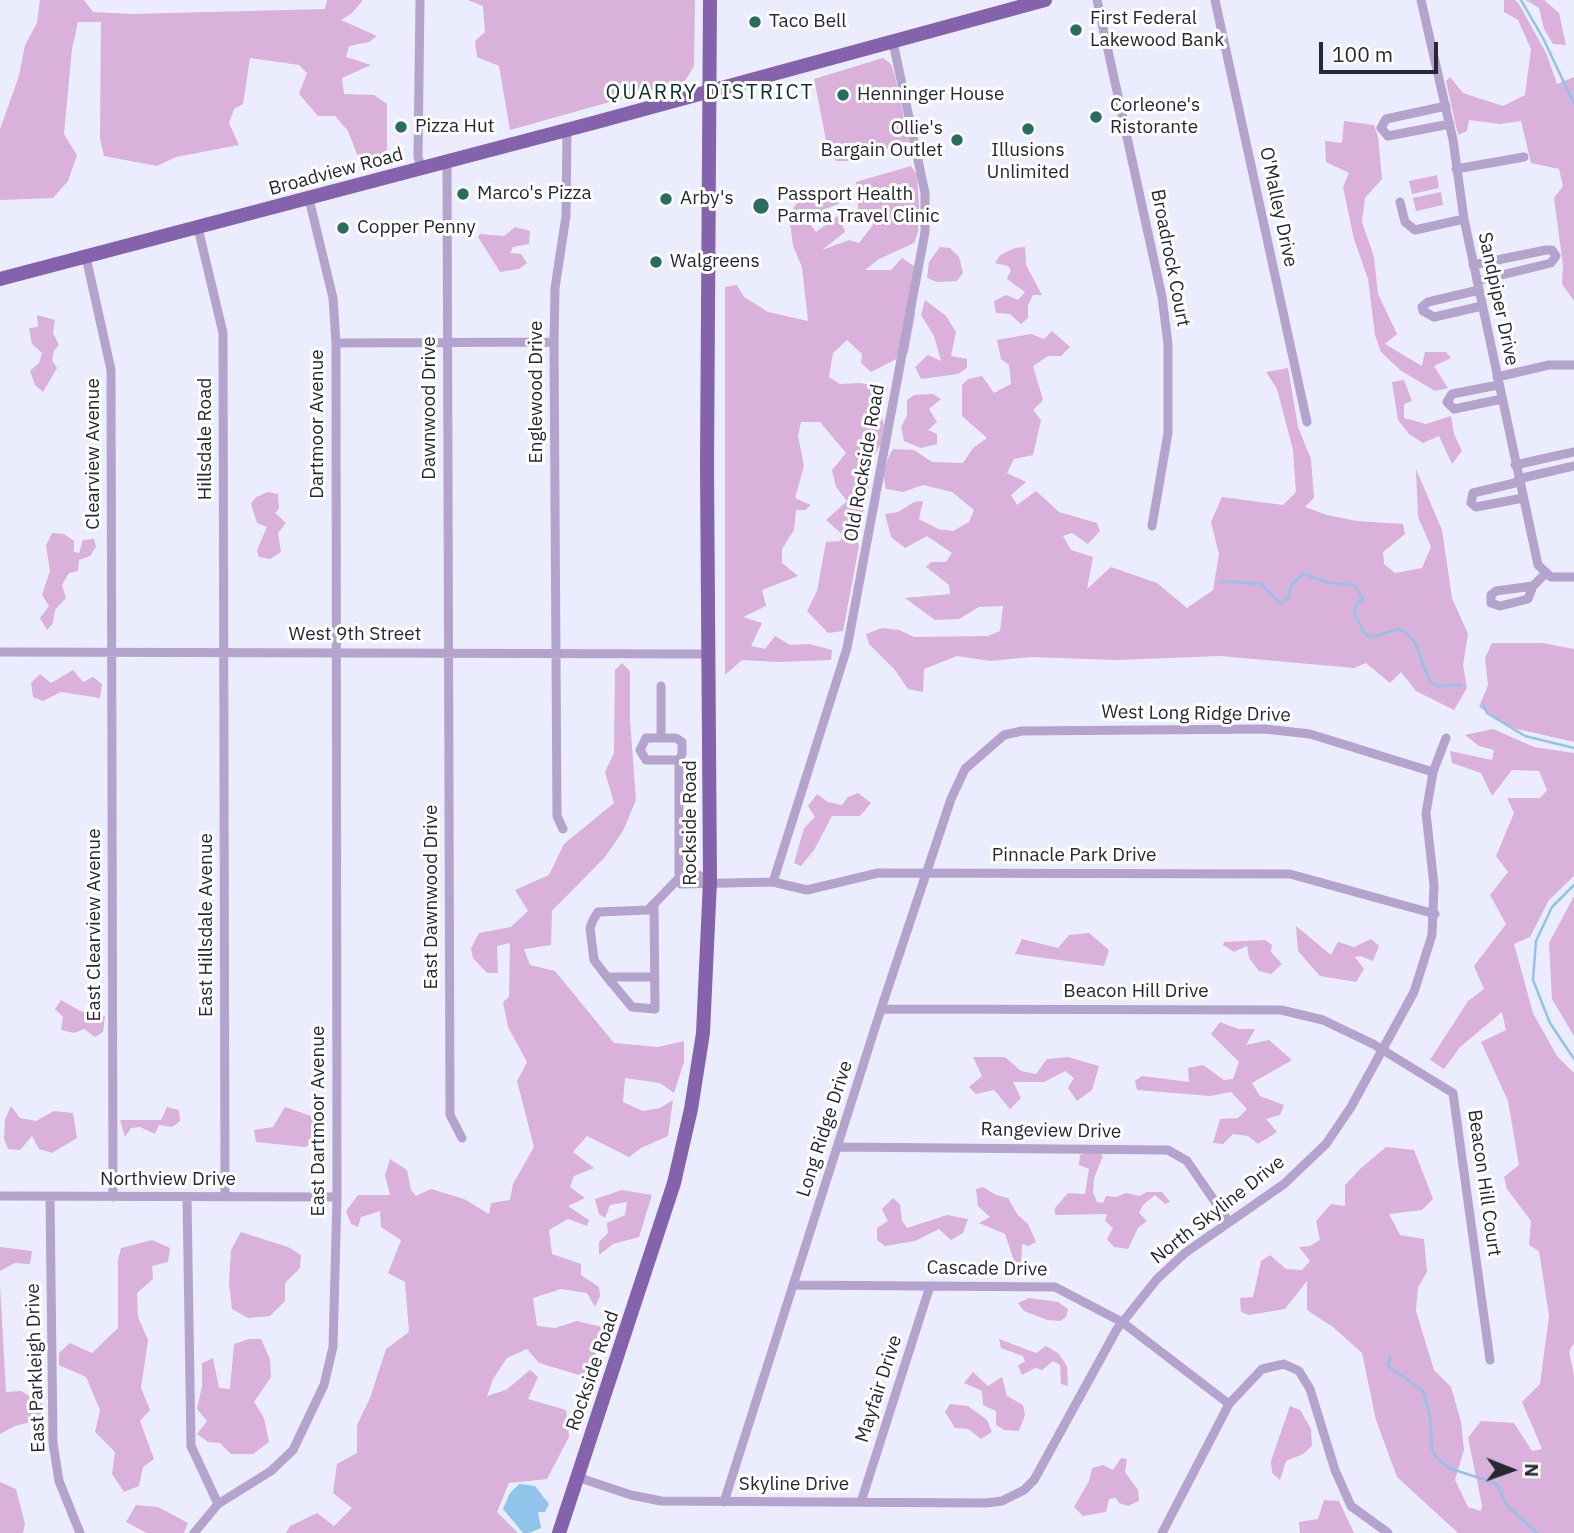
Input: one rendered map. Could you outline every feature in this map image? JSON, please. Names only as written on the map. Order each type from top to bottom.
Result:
[{"type":"main road","name":"Rockside Road","points":[[559,1533],[674,1183],[703,1033],[710,881],[710,0]]},
{"type":"main road","name":"Broadview Road","points":[[0,279],[447,163],[1045,0]]},
{"type":"street","points":[[420,0],[418,157],[422,169]]},
{"type":"street","name":"Broadrock Court","points":[[1097,0],[1162,297],[1168,344],[1168,433],[1152,526]]},
{"type":"street","name":"O'Malley Drive","points":[[1215,0],[1307,422]]},
{"type":"street","name":"Sandpiper Drive","points":[[1422,0],[1450,124],[1464,219],[1518,480],[1538,565],[1546,573]]},
{"type":"street","name":"Old Rockside Road","points":[[773,882],[847,649],[925,232],[925,193],[893,42]]},
{"type":"street","points":[[1446,106],[1386,119],[1381,128],[1388,136],[1450,124]]},
{"type":"street","name":"Englewood Drive","points":[[563,829],[557,816],[554,342],[555,288],[566,216],[567,130]]},
{"type":"street","points":[[1456,169],[1524,157]]},
{"type":"street","name":"Dawnwood Drive","points":[[447,163],[448,652]]},
{"type":"street","name":"Dartmoor Avenue","points":[[309,199],[331,286],[336,342],[336,652]]},
{"type":"street","points":[[1400,202],[1405,222],[1415,230],[1464,219]]},
{"type":"street","name":"Hillsdale Road","points":[[198,228],[223,333],[224,652]]},
{"type":"street","points":[[1474,265],[1546,250],[1552,250],[1556,256],[1551,263],[1428,302],[1422,307],[1423,312],[1434,317],[1482,306]]},
{"type":"street","name":"Clearview Avenue","points":[[86,257],[111,370],[112,653]]},
{"type":"street","points":[[336,342],[554,342]]},
{"type":"street","points":[[1502,400],[1454,409],[1447,402],[1452,394],[1549,365],[1574,365]]},
{"type":"street","points":[[1515,465],[1574,452]]},
{"type":"street","points":[[1522,498],[1476,507],[1471,503],[1473,493],[1574,466]]},
{"type":"street","points":[[1533,586],[1546,573],[1557,579],[1574,577]]},
{"type":"street","name":"West 9th Street","points":[[0,652],[709,654]]},
{"type":"street","name":"East Hillsdale Avenue","points":[[224,652],[225,1197]]},
{"type":"street","name":"East Dartmoor Avenue","points":[[194,1533],[218,1504],[271,1471],[293,1450],[324,1385],[333,1348],[337,1198],[336,652]]},
{"type":"street","name":"East Dawnwood Drive","points":[[448,652],[450,1115],[462,1138]]},
{"type":"street","name":"East Clearview Avenue","points":[[112,653],[113,1197]]},
{"type":"street","points":[[661,738],[662,686]]},
{"type":"street","name":"West Long Ridge Drive","points":[[965,769],[1004,735],[1022,730],[1265,729],[1310,734],[1433,772]]},
{"type":"street","points":[[654,906],[655,1009],[632,1007],[594,960],[591,935],[593,920],[598,912],[648,910],[679,878],[679,760],[684,748],[682,741],[677,738],[646,738],[641,743],[641,756],[646,760],[679,760]]},
{"type":"street","name":"North Skyline Drive","points":[[1014,1497],[1034,1480],[1122,1322],[1157,1279],[1229,1222],[1284,1184],[1325,1144],[1382,1050],[1414,992],[1424,965],[1435,914],[1426,813],[1433,772],[1447,738]]},
{"type":"street","name":"Long Ridge Drive","points":[[724,1502],[881,1009],[951,799],[965,769]]},
{"type":"street","name":"Pinnacle Park Drive","points":[[679,878],[681,884],[699,885],[710,881],[773,882],[807,890],[878,873],[1290,874],[1435,914]]},
{"type":"street","points":[[607,977],[655,977]]},
{"type":"street","name":"Beacon Hill Drive","points":[[881,1009],[1281,1010],[1323,1020],[1382,1050]]},
{"type":"street","name":"Beacon Hill Court","points":[[1382,1050],[1453,1093],[1490,1360]]},
{"type":"street","name":"Rangeview Drive","points":[[838,1147],[1168,1150],[1187,1161],[1229,1222]]},
{"type":"street","name":"Northview Drive","points":[[0,1196],[337,1198]]},
{"type":"street","name":"East Parkleigh Drive","points":[[50,1197],[53,1443],[58,1481],[80,1533]]},
{"type":"street","points":[[187,1198],[191,1446],[218,1504]]},
{"type":"street","name":"Cascade Drive","points":[[793,1285],[1055,1287],[1122,1322],[1229,1404]]},
{"type":"street","name":"Mayfair Drive","points":[[861,1502],[930,1286]]},
{"type":"street","points":[[1162,1533],[1229,1404],[1262,1369],[1284,1364],[1299,1371],[1310,1389],[1335,1470],[1351,1506],[1388,1533]]},
{"type":"street","name":"Skyline Drive","points":[[577,1477],[645,1499],[986,1503],[1014,1497]]},
{"type":"shaded area","points":[[40,0],[84,0],[93,12],[132,14],[325,9],[327,0],[363,0],[352,13],[341,20],[377,36],[369,42],[349,46],[346,57],[371,65],[342,78],[344,94],[374,95],[387,104],[387,149],[382,162],[362,167],[348,131],[335,116],[318,116],[299,94],[307,73],[299,65],[250,58],[243,104],[234,109],[229,123],[239,145],[176,157],[157,166],[104,156],[100,138],[101,22],[78,22],[72,49],[64,134],[77,155],[68,181],[53,198],[0,200],[0,129],[19,76],[25,45],[37,23]]},
{"type":"shaded area","points":[[468,0],[695,0],[694,66],[685,81],[510,130],[499,66],[477,57],[475,41],[485,32],[483,6]]},
{"type":"shaded area","points":[[1504,0],[1515,0],[1519,4],[1546,53],[1557,84],[1574,77],[1574,301],[1562,284],[1563,266],[1554,198],[1563,186],[1559,169],[1531,163],[1521,121],[1500,124],[1469,120],[1467,131],[1458,135],[1446,81],[1450,77],[1463,93],[1503,106],[1525,95],[1531,49],[1518,20],[1504,12]]},
{"type":"shaded area","points":[[1526,0],[1544,0],[1559,13],[1566,45],[1553,44],[1544,29],[1539,8]]},
{"type":"shaded area","points":[[883,58],[891,64],[895,76],[909,142],[897,142],[888,149],[872,148],[849,161],[837,161],[829,155],[814,79]]},
{"type":"shaded area","points":[[1344,121],[1374,125],[1378,136],[1382,179],[1365,198],[1362,222],[1374,257],[1378,294],[1397,334],[1385,344],[1422,366],[1425,352],[1446,352],[1451,358],[1434,366],[1448,388],[1435,391],[1400,370],[1381,352],[1375,335],[1368,279],[1354,239],[1343,187],[1349,173],[1326,162],[1325,141],[1342,143]]},
{"type":"shaded area","points":[[911,166],[917,175],[919,205],[918,232],[914,243],[879,259],[865,270],[891,270],[902,258],[914,266],[915,314],[908,353],[871,372],[861,363],[862,354],[847,340],[833,353],[829,377],[840,384],[860,383],[888,388],[877,401],[884,425],[881,444],[863,475],[869,487],[861,522],[854,533],[859,546],[843,631],[828,633],[807,611],[817,591],[826,542],[841,541],[842,534],[826,520],[847,501],[836,487],[832,470],[846,453],[820,422],[801,422],[798,436],[804,466],[795,498],[811,505],[805,510],[796,510],[794,530],[782,549],[782,563],[798,576],[762,590],[766,606],[743,617],[762,623],[751,646],[765,649],[775,636],[790,645],[809,644],[832,650],[831,660],[742,660],[725,675],[725,287],[737,285],[744,297],[768,312],[808,321],[802,267],[793,246],[789,215],[799,200],[838,187],[843,202],[805,217],[816,232],[839,215],[845,232],[822,250],[849,240],[859,243],[873,225],[870,212],[858,209],[856,182]]},
{"type":"shaded area","points":[[1437,175],[1439,188],[1412,194],[1409,181]]},
{"type":"shaded area","points":[[1441,192],[1443,205],[1416,211],[1413,198]]},
{"type":"shaded area","points":[[515,227],[530,231],[529,244],[513,247],[510,253],[521,254],[527,263],[519,269],[500,272],[478,237],[480,234],[504,236]]},
{"type":"shaded area","points":[[940,247],[950,248],[959,257],[963,273],[957,281],[937,282],[927,278],[929,262]]},
{"type":"shaded area","points":[[1025,247],[1026,265],[1042,295],[1033,295],[1028,305],[1028,318],[1021,324],[1010,314],[996,313],[994,301],[1006,295],[1018,300],[1025,292],[1007,279],[1011,270],[1008,266],[995,263],[1000,255]]},
{"type":"shaded area","points":[[925,300],[946,316],[956,332],[951,356],[967,359],[967,368],[958,374],[921,379],[915,367],[928,355],[941,361],[934,336],[921,315]]},
{"type":"shaded area","points":[[37,315],[55,320],[53,333],[59,345],[54,350],[52,360],[57,368],[43,392],[35,385],[30,371],[39,363],[42,353],[32,344],[29,328],[38,327]]},
{"type":"shaded area","points":[[1052,331],[1070,347],[1061,356],[1048,356],[1033,366],[1043,400],[1033,410],[1041,420],[1033,455],[1014,459],[1007,473],[1026,482],[1011,495],[1017,505],[1036,491],[1059,512],[1097,523],[1100,531],[1088,544],[1072,533],[1063,536],[1071,550],[1093,557],[1087,589],[1111,567],[1157,583],[1187,608],[1213,590],[1219,554],[1211,522],[1222,497],[1283,505],[1296,492],[1293,450],[1277,389],[1266,372],[1288,368],[1298,427],[1311,459],[1314,498],[1305,507],[1357,521],[1403,524],[1405,534],[1383,552],[1384,564],[1395,573],[1422,568],[1431,547],[1418,517],[1416,469],[1442,530],[1452,598],[1468,634],[1463,665],[1467,688],[1454,710],[1416,691],[1401,672],[1390,683],[1366,663],[1354,668],[1220,656],[1117,660],[1031,657],[990,661],[957,656],[924,669],[923,692],[908,689],[895,670],[869,644],[866,634],[882,628],[899,630],[914,637],[988,636],[1000,631],[1003,606],[979,607],[959,619],[935,620],[905,598],[950,594],[949,585],[926,567],[931,562],[946,562],[952,553],[927,536],[905,548],[891,537],[885,514],[898,512],[914,502],[923,501],[919,519],[938,529],[953,531],[969,522],[974,510],[952,492],[923,485],[903,492],[886,489],[883,475],[888,458],[893,449],[914,450],[932,462],[963,463],[973,448],[987,438],[962,416],[962,385],[968,379],[982,376],[994,393],[1011,384],[1009,365],[1001,359],[997,340],[1031,334],[1044,339]]},
{"type":"shaded area","points":[[1404,380],[1412,401],[1404,404],[1404,418],[1426,424],[1451,416],[1454,434],[1462,451],[1452,464],[1439,436],[1423,443],[1409,434],[1398,420],[1392,382]]},
{"type":"shaded area","points":[[933,394],[941,399],[929,409],[937,422],[928,430],[937,434],[937,444],[921,448],[904,441],[901,427],[907,416],[907,400],[914,395]]},
{"type":"shaded area","points":[[268,492],[278,494],[279,509],[275,513],[286,523],[278,533],[281,552],[270,559],[259,557],[257,550],[267,527],[257,523],[251,504],[256,497]]},
{"type":"shaded area","points":[[52,533],[64,534],[74,541],[74,552],[79,553],[83,540],[94,539],[96,547],[90,556],[79,560],[78,571],[69,573],[62,585],[66,598],[55,610],[53,623],[47,630],[40,618],[49,606],[42,595],[50,571],[46,546]]},
{"type":"shaded area","points":[[1492,643],[1542,643],[1574,649],[1574,742],[1513,728],[1479,707],[1488,685],[1485,658]]},
{"type":"shaded area","points":[[622,663],[630,671],[630,720],[636,800],[623,831],[605,857],[552,911],[551,945],[524,949],[530,965],[555,971],[614,1043],[658,1047],[684,1041],[684,1062],[674,1093],[660,1083],[625,1078],[623,1102],[643,1111],[660,1108],[673,1100],[668,1136],[641,1148],[629,1157],[587,1136],[573,1152],[594,1168],[574,1176],[570,1187],[585,1198],[568,1206],[589,1220],[587,1226],[568,1219],[549,1230],[552,1254],[581,1264],[581,1275],[599,1287],[600,1296],[595,1307],[587,1293],[561,1289],[533,1298],[537,1326],[555,1328],[577,1321],[602,1327],[592,1370],[579,1375],[539,1363],[527,1349],[507,1358],[493,1379],[487,1396],[506,1390],[530,1370],[538,1377],[528,1399],[566,1410],[569,1437],[547,1479],[509,1483],[497,1512],[518,1533],[286,1533],[290,1526],[317,1513],[334,1526],[352,1508],[333,1493],[337,1464],[357,1453],[357,1425],[370,1398],[386,1349],[409,1332],[405,1282],[388,1273],[401,1240],[381,1227],[380,1211],[361,1217],[358,1227],[351,1224],[346,1211],[358,1195],[390,1195],[385,1175],[390,1159],[407,1170],[411,1190],[416,1196],[431,1189],[464,1199],[489,1214],[491,1203],[510,1200],[513,1184],[534,1147],[517,1081],[527,1062],[508,1027],[503,1002],[509,997],[510,943],[497,946],[498,973],[487,973],[473,958],[471,948],[479,933],[511,927],[528,911],[515,890],[549,875],[564,844],[614,803],[605,772],[614,753],[615,670]]},
{"type":"shaded area","points":[[73,670],[83,682],[93,677],[102,684],[100,698],[61,692],[43,701],[33,697],[31,683],[40,674],[51,683]]},
{"type":"shaded area","points":[[1493,729],[1534,747],[1574,753],[1574,876],[1549,900],[1530,937],[1514,944],[1533,1013],[1557,1056],[1574,1073],[1574,1343],[1569,1352],[1574,1375],[1574,1533],[1458,1533],[1397,1477],[1376,1420],[1362,1353],[1333,1327],[1307,1310],[1307,1281],[1285,1309],[1249,1315],[1241,1312],[1240,1298],[1253,1297],[1261,1261],[1270,1255],[1286,1269],[1302,1270],[1310,1261],[1299,1247],[1310,1246],[1320,1240],[1316,1221],[1331,1204],[1345,1206],[1345,1185],[1386,1147],[1414,1150],[1433,1199],[1422,1210],[1389,1214],[1400,1235],[1424,1239],[1427,1272],[1418,1287],[1416,1311],[1434,1370],[1451,1387],[1461,1422],[1464,1450],[1455,1480],[1468,1507],[1481,1511],[1468,1438],[1481,1421],[1514,1423],[1532,1451],[1542,1449],[1522,1402],[1540,1384],[1549,1316],[1539,1251],[1529,1245],[1531,1221],[1507,1189],[1504,1177],[1519,1165],[1508,1101],[1481,1042],[1506,1030],[1502,1012],[1460,1047],[1444,1069],[1430,1060],[1468,1001],[1484,989],[1474,966],[1506,924],[1490,895],[1508,872],[1496,856],[1514,813],[1507,798],[1540,798],[1547,790],[1539,771],[1512,770],[1492,796],[1481,773],[1452,763],[1450,751],[1492,760],[1494,750],[1479,746],[1465,735]]},
{"type":"shaded area","points":[[858,793],[871,803],[860,816],[832,816],[814,850],[801,866],[794,863],[804,828],[815,817],[808,806],[817,794],[828,802],[842,805],[848,797]]},
{"type":"shaded area","points":[[1574,896],[1574,1036],[1552,999],[1549,943]]},
{"type":"shaded area","points":[[1296,926],[1331,955],[1338,942],[1354,947],[1371,939],[1379,946],[1373,961],[1361,956],[1355,957],[1364,969],[1356,982],[1320,976],[1298,951]]},
{"type":"shaded area","points":[[1089,933],[1109,950],[1104,966],[1015,954],[1022,939],[1058,948],[1069,935]]},
{"type":"shaded area","points":[[1265,940],[1272,945],[1271,952],[1282,964],[1271,974],[1259,971],[1249,958],[1247,946],[1234,952],[1223,945],[1224,942]]},
{"type":"shaded area","points":[[61,1000],[80,1011],[105,1016],[103,1032],[95,1037],[84,1029],[74,1033],[61,1030],[63,1017],[55,1009]]},
{"type":"shaded area","points":[[1220,1022],[1238,1029],[1255,1029],[1246,1045],[1269,1040],[1292,1060],[1252,1083],[1260,1096],[1284,1105],[1280,1115],[1266,1119],[1277,1132],[1258,1144],[1248,1136],[1233,1134],[1223,1144],[1213,1143],[1220,1119],[1238,1118],[1247,1109],[1231,1092],[1210,1096],[1137,1090],[1135,1081],[1142,1076],[1189,1082],[1188,1068],[1203,1065],[1224,1080],[1233,1079],[1239,1062],[1211,1034]]},
{"type":"shaded area","points":[[973,1057],[1005,1057],[1021,1071],[1036,1074],[1047,1059],[1068,1057],[1099,1066],[1092,1090],[1077,1101],[1068,1088],[1074,1078],[1065,1071],[1044,1082],[1013,1082],[1021,1098],[1010,1109],[994,1090],[976,1094],[969,1087],[982,1076]]},
{"type":"shaded area","points":[[11,1106],[20,1118],[36,1121],[54,1111],[73,1113],[77,1138],[52,1153],[39,1149],[32,1136],[20,1150],[8,1149],[4,1139],[5,1120]]},
{"type":"shaded area","points":[[167,1107],[179,1110],[180,1121],[172,1127],[159,1125],[155,1134],[140,1127],[131,1128],[125,1137],[120,1120],[161,1120]]},
{"type":"shaded area","points":[[285,1107],[325,1121],[323,1138],[305,1147],[256,1142],[254,1130],[273,1127]]},
{"type":"shaded area","points":[[1097,1151],[1103,1156],[1094,1178],[1093,1192],[1097,1202],[1103,1203],[1106,1196],[1116,1197],[1126,1193],[1139,1196],[1147,1192],[1162,1192],[1170,1202],[1165,1204],[1155,1195],[1143,1205],[1139,1213],[1147,1221],[1138,1228],[1128,1249],[1114,1247],[1107,1239],[1113,1228],[1105,1221],[1107,1214],[1055,1215],[1055,1208],[1068,1193],[1085,1194],[1089,1169],[1079,1165],[1080,1155]]},
{"type":"shaded area","points":[[983,1187],[1008,1198],[1017,1214],[1028,1224],[1036,1242],[1028,1246],[1022,1244],[1021,1267],[1016,1267],[1005,1234],[979,1223],[990,1217],[978,1206],[976,1189]]},
{"type":"shaded area","points":[[622,1190],[652,1195],[639,1237],[613,1244],[599,1255],[599,1242],[608,1233],[607,1223],[625,1215],[627,1202],[610,1205],[605,1218],[599,1214],[595,1199]]},
{"type":"shaded area","points":[[893,1198],[900,1204],[902,1221],[907,1228],[947,1215],[968,1219],[963,1233],[951,1240],[939,1229],[915,1241],[885,1246],[877,1240],[877,1228],[888,1221],[882,1209]]},
{"type":"shaded area","points":[[241,1232],[288,1247],[301,1255],[300,1268],[285,1283],[285,1301],[270,1316],[248,1318],[232,1309],[229,1283],[231,1250]]},
{"type":"shaded area","points":[[152,1240],[170,1248],[168,1262],[152,1266],[153,1279],[137,1293],[138,1317],[148,1340],[141,1388],[150,1410],[140,1421],[154,1459],[143,1467],[139,1486],[124,1492],[112,1474],[115,1452],[95,1432],[100,1410],[86,1377],[59,1365],[59,1353],[70,1343],[92,1353],[118,1328],[118,1260],[121,1248]]},
{"type":"shaded area","points":[[0,1247],[32,1251],[30,1264],[15,1263],[0,1271]]},
{"type":"shaded area","points":[[0,1285],[6,1392],[21,1391],[47,1407],[35,1421],[15,1426],[0,1434]]},
{"type":"shaded area","points":[[1029,1298],[1058,1302],[1068,1309],[1066,1317],[1060,1321],[1047,1320],[1024,1311],[1018,1303]]},
{"type":"shaded area","points":[[249,1339],[261,1339],[270,1359],[271,1377],[254,1402],[264,1418],[269,1442],[253,1454],[231,1454],[220,1443],[208,1442],[197,1434],[207,1421],[197,1409],[202,1386],[202,1363],[213,1358],[219,1388],[230,1389],[234,1344]]},
{"type":"shaded area","points":[[999,1339],[1036,1353],[1046,1346],[1058,1353],[1067,1366],[1068,1386],[1061,1384],[1060,1365],[1053,1361],[1042,1370],[1035,1368],[1022,1375],[1018,1366],[1025,1361],[1023,1356],[1001,1348]]},
{"type":"shaded area","points":[[973,1372],[988,1386],[1002,1377],[1007,1396],[1023,1405],[1025,1415],[1019,1431],[1004,1430],[996,1425],[996,1411],[983,1405],[982,1391],[964,1383]]},
{"type":"shaded area","points":[[950,1404],[968,1406],[987,1420],[992,1432],[981,1439],[968,1429],[955,1428],[945,1412]]},
{"type":"shaded area","points":[[1290,1406],[1300,1410],[1311,1429],[1312,1446],[1303,1454],[1286,1461],[1280,1480],[1272,1473],[1271,1461]]},
{"type":"shaded area","points":[[1121,1458],[1127,1459],[1125,1472],[1138,1490],[1139,1501],[1128,1506],[1119,1503],[1116,1498],[1109,1499],[1106,1512],[1083,1516],[1074,1507],[1089,1481],[1092,1468],[1103,1465],[1113,1470]]},
{"type":"shaded area","points":[[0,1482],[16,1489],[25,1524],[23,1533],[0,1533]]},
{"type":"shaded area","points":[[1324,1500],[1339,1501],[1354,1533],[1300,1533],[1299,1522],[1318,1519]]},
{"type":"shaded area","points":[[136,1505],[158,1507],[188,1523],[184,1533],[147,1533],[126,1522]]},
{"type":"water","points":[[519,1484],[535,1486],[549,1504],[545,1512],[538,1512],[541,1528],[529,1533],[523,1533],[503,1509],[510,1493]]},
{"type":"waterway","points":[[1521,0],[1544,40],[1574,104]]},
{"type":"waterway","points":[[1221,581],[1261,584],[1280,603],[1288,599],[1292,584],[1304,574],[1330,583],[1355,585],[1363,599],[1357,604],[1354,613],[1365,634],[1373,637],[1398,629],[1406,632],[1415,643],[1430,682],[1438,686],[1461,685]]},
{"type":"waterway","points":[[1484,705],[1487,713],[1525,736],[1574,748]]},
{"type":"waterway","points":[[1574,885],[1552,907],[1536,941],[1533,980],[1550,1023],[1574,1059]]},
{"type":"waterway","points":[[1390,1356],[1388,1366],[1423,1391],[1430,1416],[1432,1450],[1438,1459],[1449,1468],[1497,1484],[1507,1506],[1537,1533]]},
{"type":"place","name":"Taco Bell","points":[[755,22]]},
{"type":"place","name":"First Federal Lakewood Bank","points":[[1076,30]]},
{"type":"place","name":"Henninger House","points":[[843,95]]},
{"type":"place","name":"Corleone's Ristorante","points":[[1096,117]]},
{"type":"place","name":"Pizza Hut","points":[[401,127]]},
{"type":"place","name":"Illusions Unlimited","points":[[1028,129]]},
{"type":"place","name":"Ollie's Bargain Outlet","points":[[957,140]]},
{"type":"place","name":"Marco's Pizza","points":[[463,194]]},
{"type":"place","name":"Arby's","points":[[666,199]]},
{"type":"place","name":"Passport Health Parma Travel Clinic","points":[[761,206]]},
{"type":"place","name":"Copper Penny","points":[[343,228]]},
{"type":"place","name":"Walgreens","points":[[656,262]]},
{"type":"district","name":"QUARRY DISTRICT","points":[[710,93]]}]
